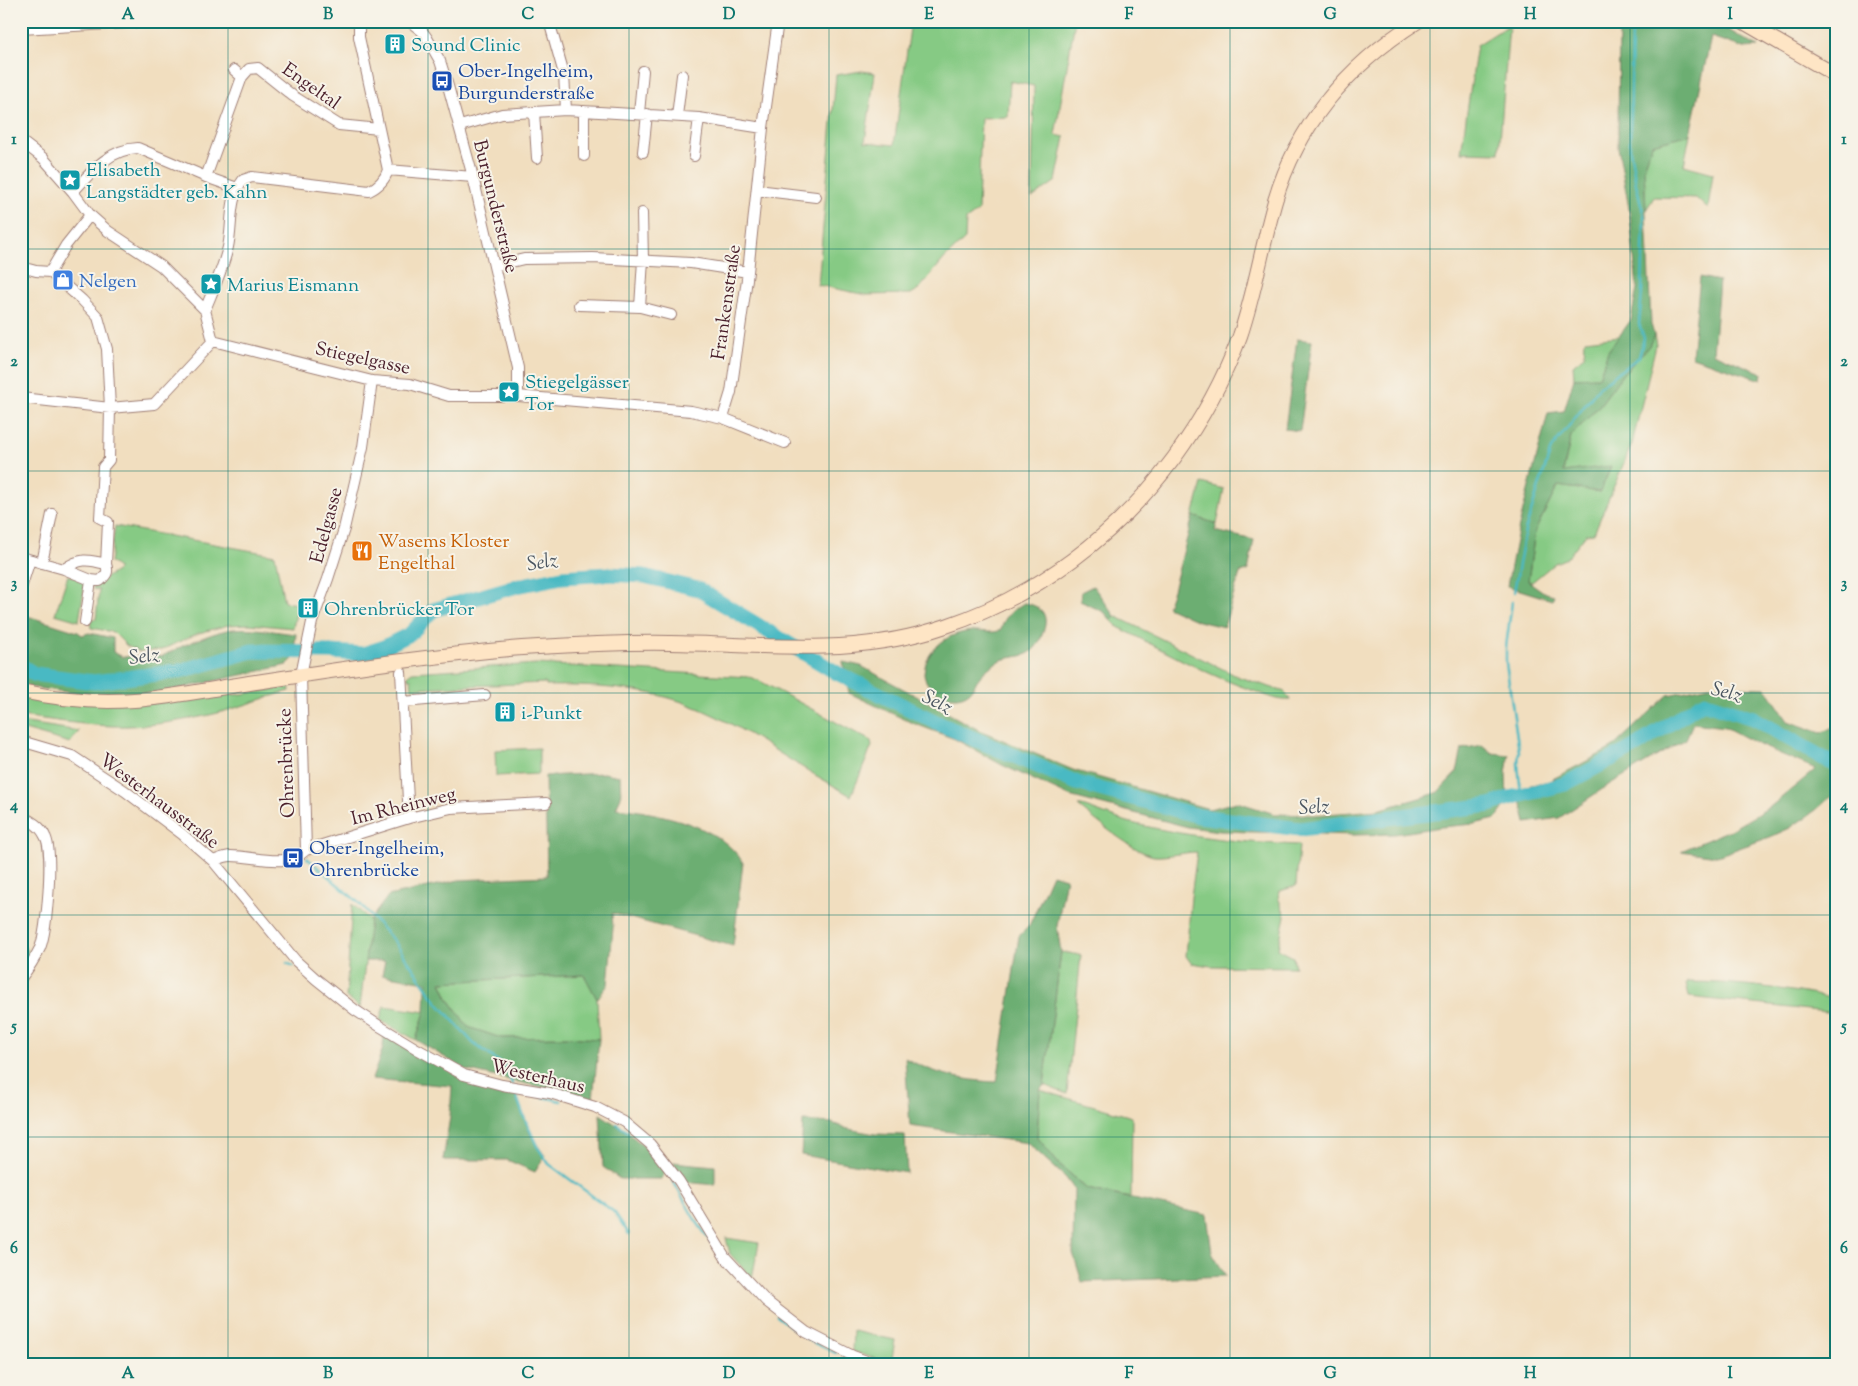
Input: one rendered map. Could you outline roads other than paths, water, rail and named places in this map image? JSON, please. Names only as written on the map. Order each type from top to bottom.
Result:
[{"type":"main road","points":[[21,691],[82,700],[136,700],[301,675],[445,656],[524,648],[634,643],[807,648],[853,646],[896,640],[946,626],[988,610],[1047,578],[1110,530],[1155,482],[1184,443],[1210,401],[1237,342],[1254,288],[1276,198],[1297,147],[1316,115],[1353,71],[1382,46],[1418,21]]},
{"type":"main road","points":[[1742,21],[1837,76]]},
{"type":"street","points":[[21,28],[145,21]]},
{"type":"street","points":[[205,310],[228,246],[232,204],[237,188],[243,180],[252,177],[369,191],[380,184],[385,178],[388,170],[358,37],[359,21]]},
{"type":"street","name":"Burgunderstraße","points":[[409,21],[421,26],[440,61],[460,126],[518,368],[518,396]]},
{"type":"street","points":[[549,21],[564,74],[566,110]]},
{"type":"street","name":"Frankenstraße","points":[[723,418],[731,392],[748,272],[762,128],[778,21]]},
{"type":"street","name":"Engeltal","points":[[242,78],[248,69],[258,68],[294,96],[339,125],[379,129]]},
{"type":"street","points":[[206,177],[242,78],[234,70]]},
{"type":"street","points":[[642,152],[643,71]]},
{"type":"street","points":[[677,116],[682,75]]},
{"type":"street","points":[[460,126],[502,114],[566,110],[699,118],[762,128]]},
{"type":"street","points":[[584,111],[584,156]]},
{"type":"street","points":[[534,112],[537,158]]},
{"type":"street","points":[[694,156],[699,118]]},
{"type":"street","points":[[21,140],[43,158],[73,192],[90,215],[108,231],[161,266],[205,310],[213,341],[154,404],[110,408],[21,398]]},
{"type":"street","points":[[73,192],[103,160],[131,148],[138,148],[237,188]]},
{"type":"street","points":[[388,170],[473,177]]},
{"type":"street","points":[[757,190],[816,198]]},
{"type":"street","points":[[640,307],[643,260],[642,213]]},
{"type":"street","points":[[50,272],[66,245],[90,215]]},
{"type":"street","points":[[494,266],[524,259],[572,258],[691,263],[748,272]]},
{"type":"street","points":[[21,267],[50,272],[98,317],[107,349],[110,408],[109,460],[103,467],[100,518],[108,522],[106,564],[108,570],[106,575],[100,581],[91,580],[64,569],[25,558],[21,588]]},
{"type":"street","points":[[579,305],[640,307],[671,315]]},
{"type":"street","name":"Stiegelgasse","points":[[213,341],[372,381],[410,384],[449,396],[518,396],[691,411],[723,418],[785,443]]},
{"type":"street","name":"Edelgasse","points":[[301,675],[308,637],[344,529],[363,447],[372,381]]},
{"type":"street","points":[[42,563],[52,514]]},
{"type":"street","points":[[64,569],[75,561],[80,560],[106,564]]},
{"type":"street","points":[[85,622],[91,580]]},
{"type":"street","points":[[401,672],[410,818]]},
{"type":"street","name":"Ohrenbrücke","points":[[301,675],[306,850]]},
{"type":"street","points":[[403,702],[485,694]]},
{"type":"street","name":"Westerhausstraße","points":[[21,741],[72,756],[125,791],[182,834],[213,861],[296,961]]},
{"type":"street","name":"Im Rheinweg","points":[[213,861],[230,856],[280,860],[293,858],[306,850],[410,818],[450,808],[546,803]]},
{"type":"street","points":[[21,817],[35,824],[46,836],[49,848],[46,925],[40,948],[21,978]]},
{"type":"street","name":"Westerhaus","points":[[296,961],[355,1010],[416,1049],[464,1075],[550,1093],[595,1107],[624,1122],[650,1144],[678,1181],[725,1257],[766,1301],[806,1332],[853,1356],[877,1365]]},
{"type":"waterway","points":[[1514,592],[1525,531],[1551,449],[1600,386],[1639,357],[1644,338],[1639,324],[1642,292],[1644,216],[1630,150],[1632,21]]},
{"type":"waterway","name":"Selz","points":[[21,666],[34,674],[94,682],[180,671],[252,651],[363,654],[382,648],[410,634],[433,610],[517,586],[562,577],[609,574],[644,576],[698,589],[837,673],[942,725],[1077,783],[1199,816],[1300,829],[1490,805],[1565,784],[1636,746],[1703,702],[1753,718],[1837,766]]},
{"type":"waterway","points":[[1512,602],[1506,647],[1506,663],[1519,751],[1518,764],[1521,795]]},
{"type":"waterway","points":[[307,858],[360,904],[394,941],[435,1000],[473,1043],[506,1067],[512,1084]]},
{"type":"waterway","points":[[287,963],[293,966]]},
{"type":"waterway","points":[[326,993],[343,1007]]},
{"type":"waterway","points":[[514,1089],[537,1146],[549,1164],[614,1212],[629,1234]]},
{"type":"waterway","points":[[538,1096],[561,1101]]},
{"type":"waterway","points":[[617,1124],[629,1133]]},
{"type":"waterway","points":[[673,1181],[694,1218],[711,1242]]},
{"type":"waterway","points":[[777,1316],[810,1341],[836,1353]]},
{"type":"place","name":"Sound Clinic","points":[[395,44]]},
{"type":"place","name":"Ober-Ingelheim, Burgunderstraße","points":[[442,81]]},
{"type":"place","name":"Elisabeth Langstädter geb. Kahn","points":[[70,180]]},
{"type":"place","name":"Nelgen","points":[[63,280]]},
{"type":"place","name":"Marius Eismann","points":[[211,284]]},
{"type":"place","name":"Stiegelgässer Tor","points":[[509,392]]},
{"type":"place","name":"Wasems Kloster Engelthal","points":[[362,551]]},
{"type":"place","name":"Ohrenbrücker Tor","points":[[308,608]]},
{"type":"place","name":"i-Punkt","points":[[505,712]]},
{"type":"place","name":"Ober-Ingelheim, Ohrenbrücke","points":[[293,858]]}]
